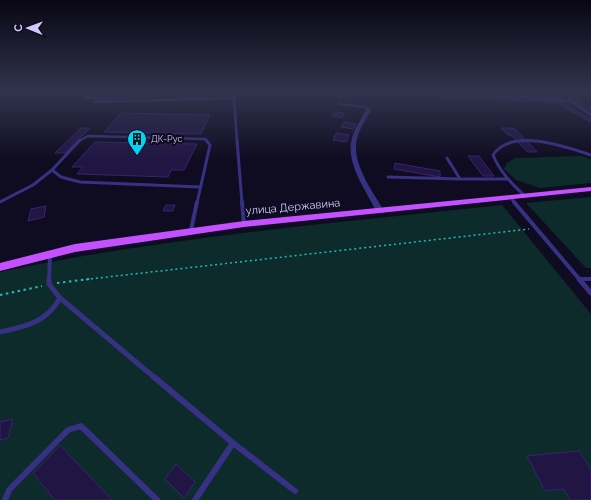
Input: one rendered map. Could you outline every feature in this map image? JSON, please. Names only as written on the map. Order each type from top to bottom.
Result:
[{"type":"main road","name":"улица Державина","points":[[0,267],[82,247],[191,230],[591,189]]},
{"type":"street","points":[[367,114],[354,138],[352,145],[353,157],[380,211]]},
{"type":"lane","points":[[235,114],[244,224]]},
{"type":"lane","points":[[0,202],[33,185],[52,170],[82,139],[88,136],[200,138],[209,142],[210,145],[191,230]]},
{"type":"lane","points":[[525,196],[506,179],[497,166],[493,155],[500,146],[510,142],[541,142],[567,146],[591,155]]},
{"type":"lane","points":[[447,158],[460,179]]},
{"type":"lane","points":[[52,170],[56,175],[80,182],[200,187]]},
{"type":"lane","points":[[388,177],[506,179]]},
{"type":"lane","points":[[511,198],[591,293]]},
{"type":"lane","points":[[50,254],[49,284],[60,298],[233,443],[294,491]]},
{"type":"lane","points":[[579,279],[591,279]]},
{"type":"lane","points":[[0,332],[35,324],[45,318],[56,307],[60,298]]},
{"type":"lane","points":[[5,500],[9,490],[68,430],[81,426],[157,500]]},
{"type":"lane","points":[[195,500],[233,443]]},
{"type":"path","points":[[88,280],[536,228]]},
{"type":"green space","points":[[581,156],[591,159],[591,183],[540,188],[516,180],[504,169],[507,163],[515,158]]},
{"type":"green space","points":[[591,197],[591,268],[586,268],[526,203]]},
{"type":"green space","points":[[502,205],[591,314],[591,500],[0,500],[0,272],[124,249],[187,240]]},
{"type":"building","points":[[120,114],[210,115],[201,134],[104,132]]},
{"type":"building","points":[[333,114],[343,114],[342,118],[332,116]]},
{"type":"building","points":[[577,114],[583,114],[591,119],[591,122]]},
{"type":"building","points":[[344,122],[356,124],[353,129],[341,127]]},
{"type":"building","points":[[81,128],[90,128],[65,153],[55,153]]},
{"type":"building","points":[[501,128],[514,128],[537,152],[528,152],[511,135],[508,135]]},
{"type":"building","points":[[336,133],[349,135],[346,142],[333,140]]},
{"type":"building","name":"ДК-Рус","points":[[95,142],[197,144],[184,170],[171,170],[168,177],[77,174],[83,167],[72,167]]},
{"type":"building","points":[[468,156],[479,156],[494,176],[483,176]]},
{"type":"building","points":[[395,163],[440,171],[440,177],[394,169]]},
{"type":"building","points":[[166,205],[175,205],[173,211],[163,211]]},
{"type":"building","points":[[46,206],[44,217],[28,221],[31,209]]},
{"type":"building","points":[[13,419],[8,438],[0,440],[0,422]]},
{"type":"building","points":[[60,445],[112,500],[55,500],[33,473]]},
{"type":"building","points":[[579,451],[591,470],[591,500],[570,500],[564,489],[545,491],[527,456]]},
{"type":"building","points":[[176,464],[195,482],[184,498],[165,479]]},
{"type":"place","name":"ДК-Рус","points":[[137,156]]}]
